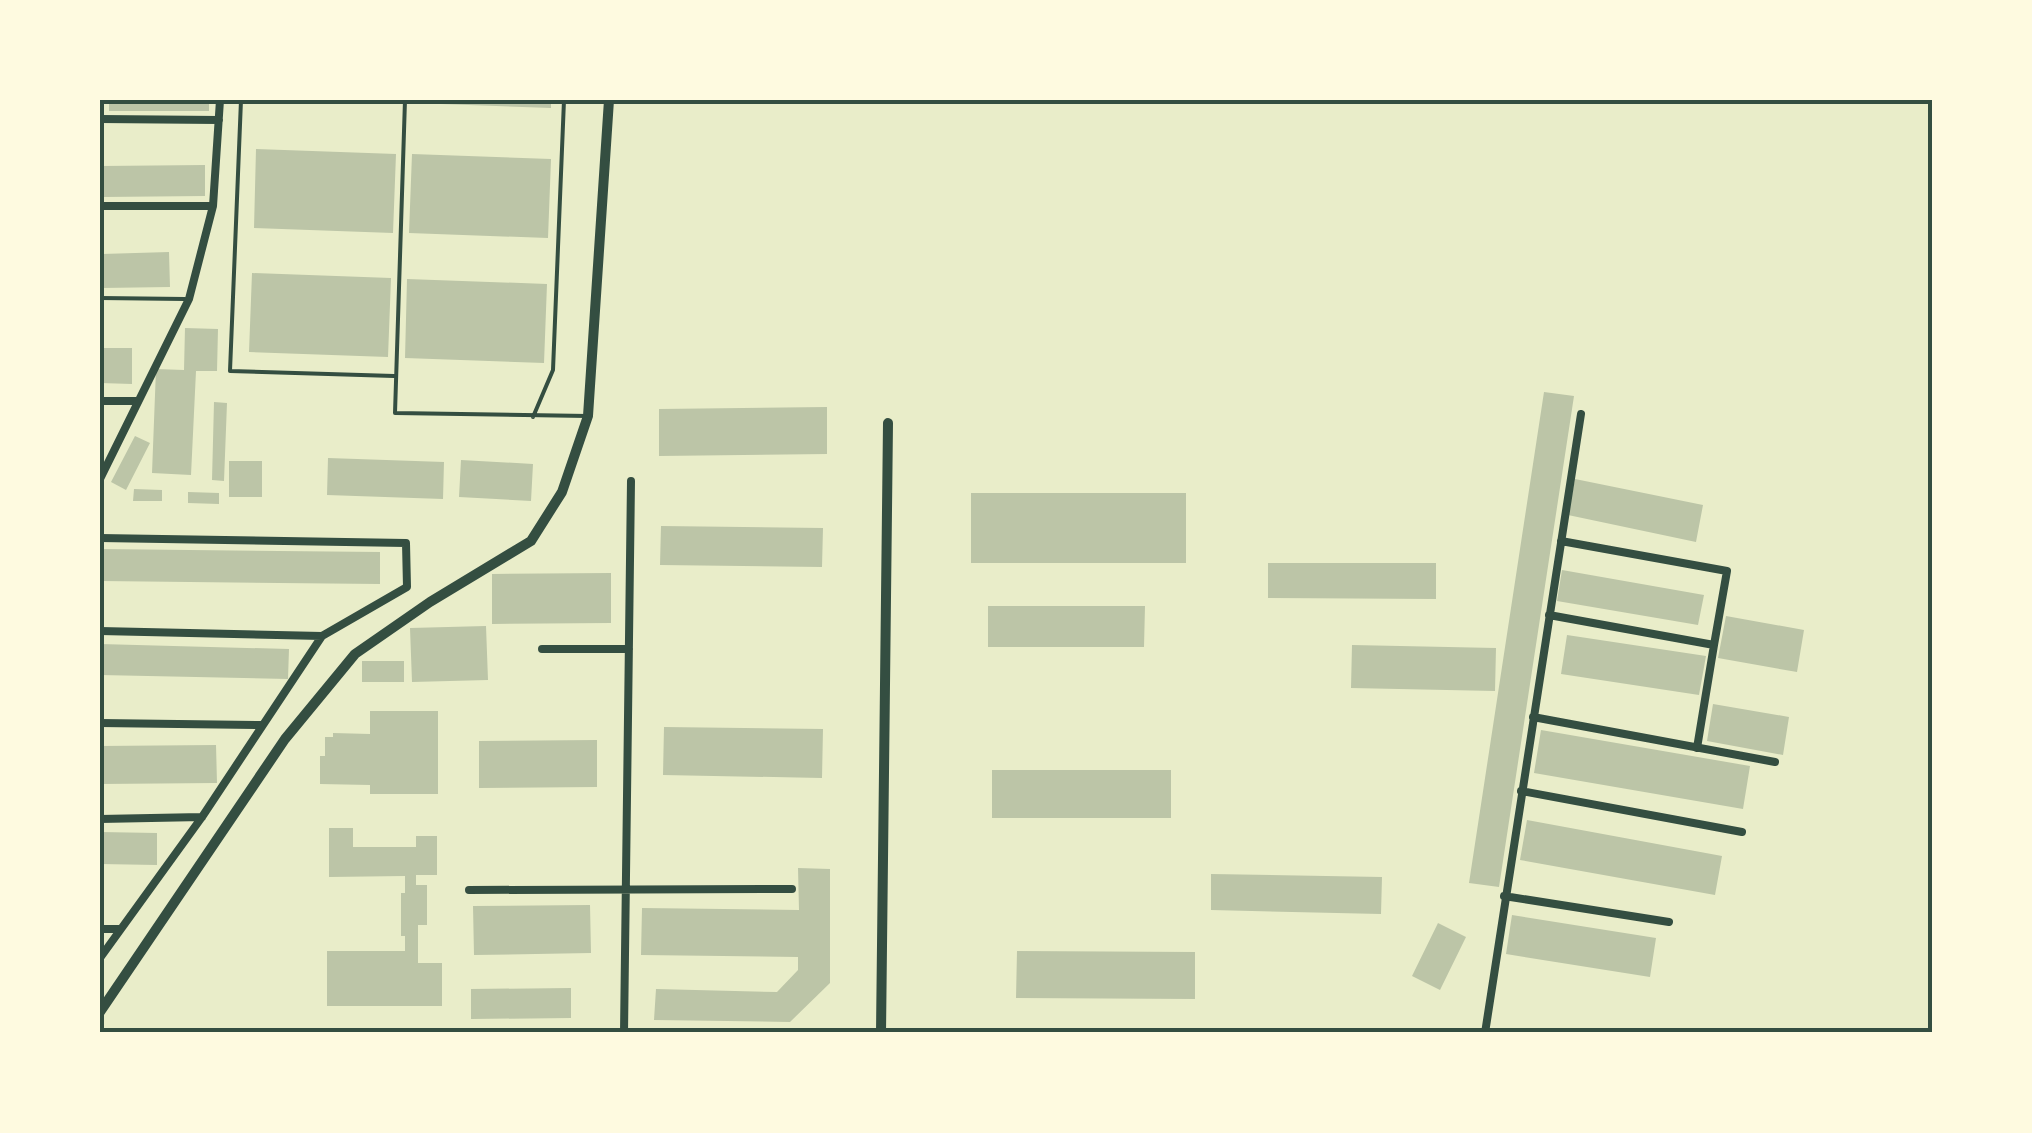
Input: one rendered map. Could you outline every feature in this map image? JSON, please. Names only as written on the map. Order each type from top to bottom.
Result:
[{"type":"street","points":[[100,480],[189,299],[213,206],[220,100]]},
{"type":"street","points":[[100,1012],[285,738],[355,654],[430,602],[531,541],[562,492],[588,416],[609,100]]},
{"type":"street","points":[[100,119],[219,120]]},
{"type":"street","points":[[100,206],[213,206]]},
{"type":"street","points":[[100,401],[138,400]]},
{"type":"street","points":[[1485,1033],[1581,414]]},
{"type":"street","points":[[881,1033],[888,423]]},
{"type":"street","points":[[624,1033],[631,481]]},
{"type":"street","points":[[100,538],[406,542],[407,587],[322,636],[202,817],[100,958]]},
{"type":"street","points":[[1560,541],[1727,571],[1697,748]]},
{"type":"street","points":[[1549,615],[1714,644]]},
{"type":"street","points":[[100,631],[322,636]]},
{"type":"street","points":[[542,648],[629,649]]},
{"type":"street","points":[[1533,717],[1775,762]]},
{"type":"street","points":[[100,723],[260,725]]},
{"type":"street","points":[[1521,791],[1742,832]]},
{"type":"street","points":[[100,820],[202,817]]},
{"type":"street","points":[[470,890],[792,889]]},
{"type":"street","points":[[1504,896],[1669,922]]},
{"type":"street","points":[[100,929],[119,929]]},
{"type":"lane","points":[[241,100],[230,371],[396,376]]},
{"type":"lane","points":[[406,100],[395,413],[588,416]]},
{"type":"lane","points":[[533,417],[553,370],[564,100]]},
{"type":"lane","points":[[100,298],[189,299]]},
{"type":"building","points":[[109,100],[209,100],[209,111],[109,111]]},
{"type":"building","points":[[551,100],[551,108],[413,103]]},
{"type":"building","points":[[256,149],[396,154],[393,233],[254,228]]},
{"type":"building","points":[[412,154],[551,159],[548,238],[409,233]]},
{"type":"building","points":[[205,165],[205,196],[103,197],[102,166]]},
{"type":"building","points":[[169,252],[170,287],[102,288],[102,254]]},
{"type":"building","points":[[252,273],[391,278],[388,357],[249,352]]},
{"type":"building","points":[[407,279],[547,284],[544,363],[405,358]]},
{"type":"building","points":[[185,328],[218,329],[217,371],[196,371],[191,475],[152,473],[156,369],[184,370]]},
{"type":"building","points":[[100,348],[132,348],[132,384],[100,383]]},
{"type":"building","points":[[1544,392],[1574,396],[1499,887],[1469,883]]},
{"type":"building","points":[[214,402],[227,403],[224,481],[212,480]]},
{"type":"building","points":[[827,407],[827,454],[659,456],[659,409]]},
{"type":"building","points":[[135,436],[150,443],[126,490],[111,482]]},
{"type":"building","points":[[328,458],[444,462],[443,499],[327,495]]},
{"type":"building","points":[[461,460],[533,464],[531,501],[459,497]]},
{"type":"building","points":[[229,461],[262,461],[262,497],[229,497]]},
{"type":"building","points":[[1575,479],[1703,505],[1696,542],[1568,515]]},
{"type":"building","points":[[134,489],[162,490],[162,501],[133,501]]},
{"type":"building","points":[[188,492],[219,493],[219,504],[188,503]]},
{"type":"building","points":[[971,493],[1186,493],[1186,563],[971,563]]},
{"type":"building","points":[[661,526],[823,528],[822,567],[660,565]]},
{"type":"building","points":[[100,549],[380,552],[380,584],[100,581]]},
{"type":"building","points":[[1268,563],[1436,563],[1436,599],[1268,598]]},
{"type":"building","points":[[1562,570],[1704,595],[1698,625],[1557,601]]},
{"type":"building","points":[[611,573],[611,623],[492,624],[492,574]]},
{"type":"building","points":[[988,606],[1145,606],[1144,647],[988,647]]},
{"type":"building","points":[[1726,616],[1804,630],[1797,672],[1718,658]]},
{"type":"building","points":[[486,626],[488,680],[412,682],[410,628]]},
{"type":"building","points":[[1567,635],[1706,656],[1699,695],[1561,674]]},
{"type":"building","points":[[100,644],[289,649],[288,679],[100,675]]},
{"type":"building","points":[[1352,645],[1496,648],[1495,691],[1351,688]]},
{"type":"building","points":[[362,661],[404,661],[404,682],[362,682]]},
{"type":"building","points":[[1713,704],[1789,717],[1783,755],[1707,741]]},
{"type":"building","points":[[370,711],[438,711],[438,794],[370,794],[370,785],[320,784],[325,737],[333,737],[333,733],[370,734]]},
{"type":"building","points":[[664,727],[823,729],[822,778],[663,775]]},
{"type":"building","points":[[1541,730],[1750,766],[1743,809],[1534,773]]},
{"type":"building","points":[[597,740],[597,787],[479,788],[479,741]]},
{"type":"building","points":[[216,745],[217,783],[100,784],[100,746]]},
{"type":"building","points":[[992,770],[1171,770],[1171,818],[992,818]]},
{"type":"building","points":[[1527,820],[1722,856],[1715,895],[1520,860]]},
{"type":"building","points":[[329,828],[353,828],[353,847],[416,847],[416,836],[437,836],[437,875],[416,875],[416,885],[427,885],[427,925],[418,925],[418,963],[442,963],[442,1006],[327,1006],[327,951],[405,951],[401,893],[405,893],[405,876],[329,877]]},
{"type":"building","points":[[100,832],[157,833],[157,865],[100,864]]},
{"type":"building","points":[[798,868],[830,869],[830,983],[790,1022],[654,1020],[656,989],[777,992],[798,970],[798,957],[641,955],[642,908],[799,910]]},
{"type":"building","points":[[1211,874],[1382,877],[1381,914],[1211,910]]},
{"type":"building","points":[[590,905],[591,953],[474,955],[473,906]]},
{"type":"building","points":[[1512,915],[1656,938],[1650,977],[1506,954]]},
{"type":"building","points":[[1438,923],[1466,937],[1440,990],[1412,976]]},
{"type":"building","points":[[1017,951],[1195,952],[1195,999],[1016,998]]},
{"type":"building","points":[[571,988],[571,1018],[471,1019],[471,989]]}]
